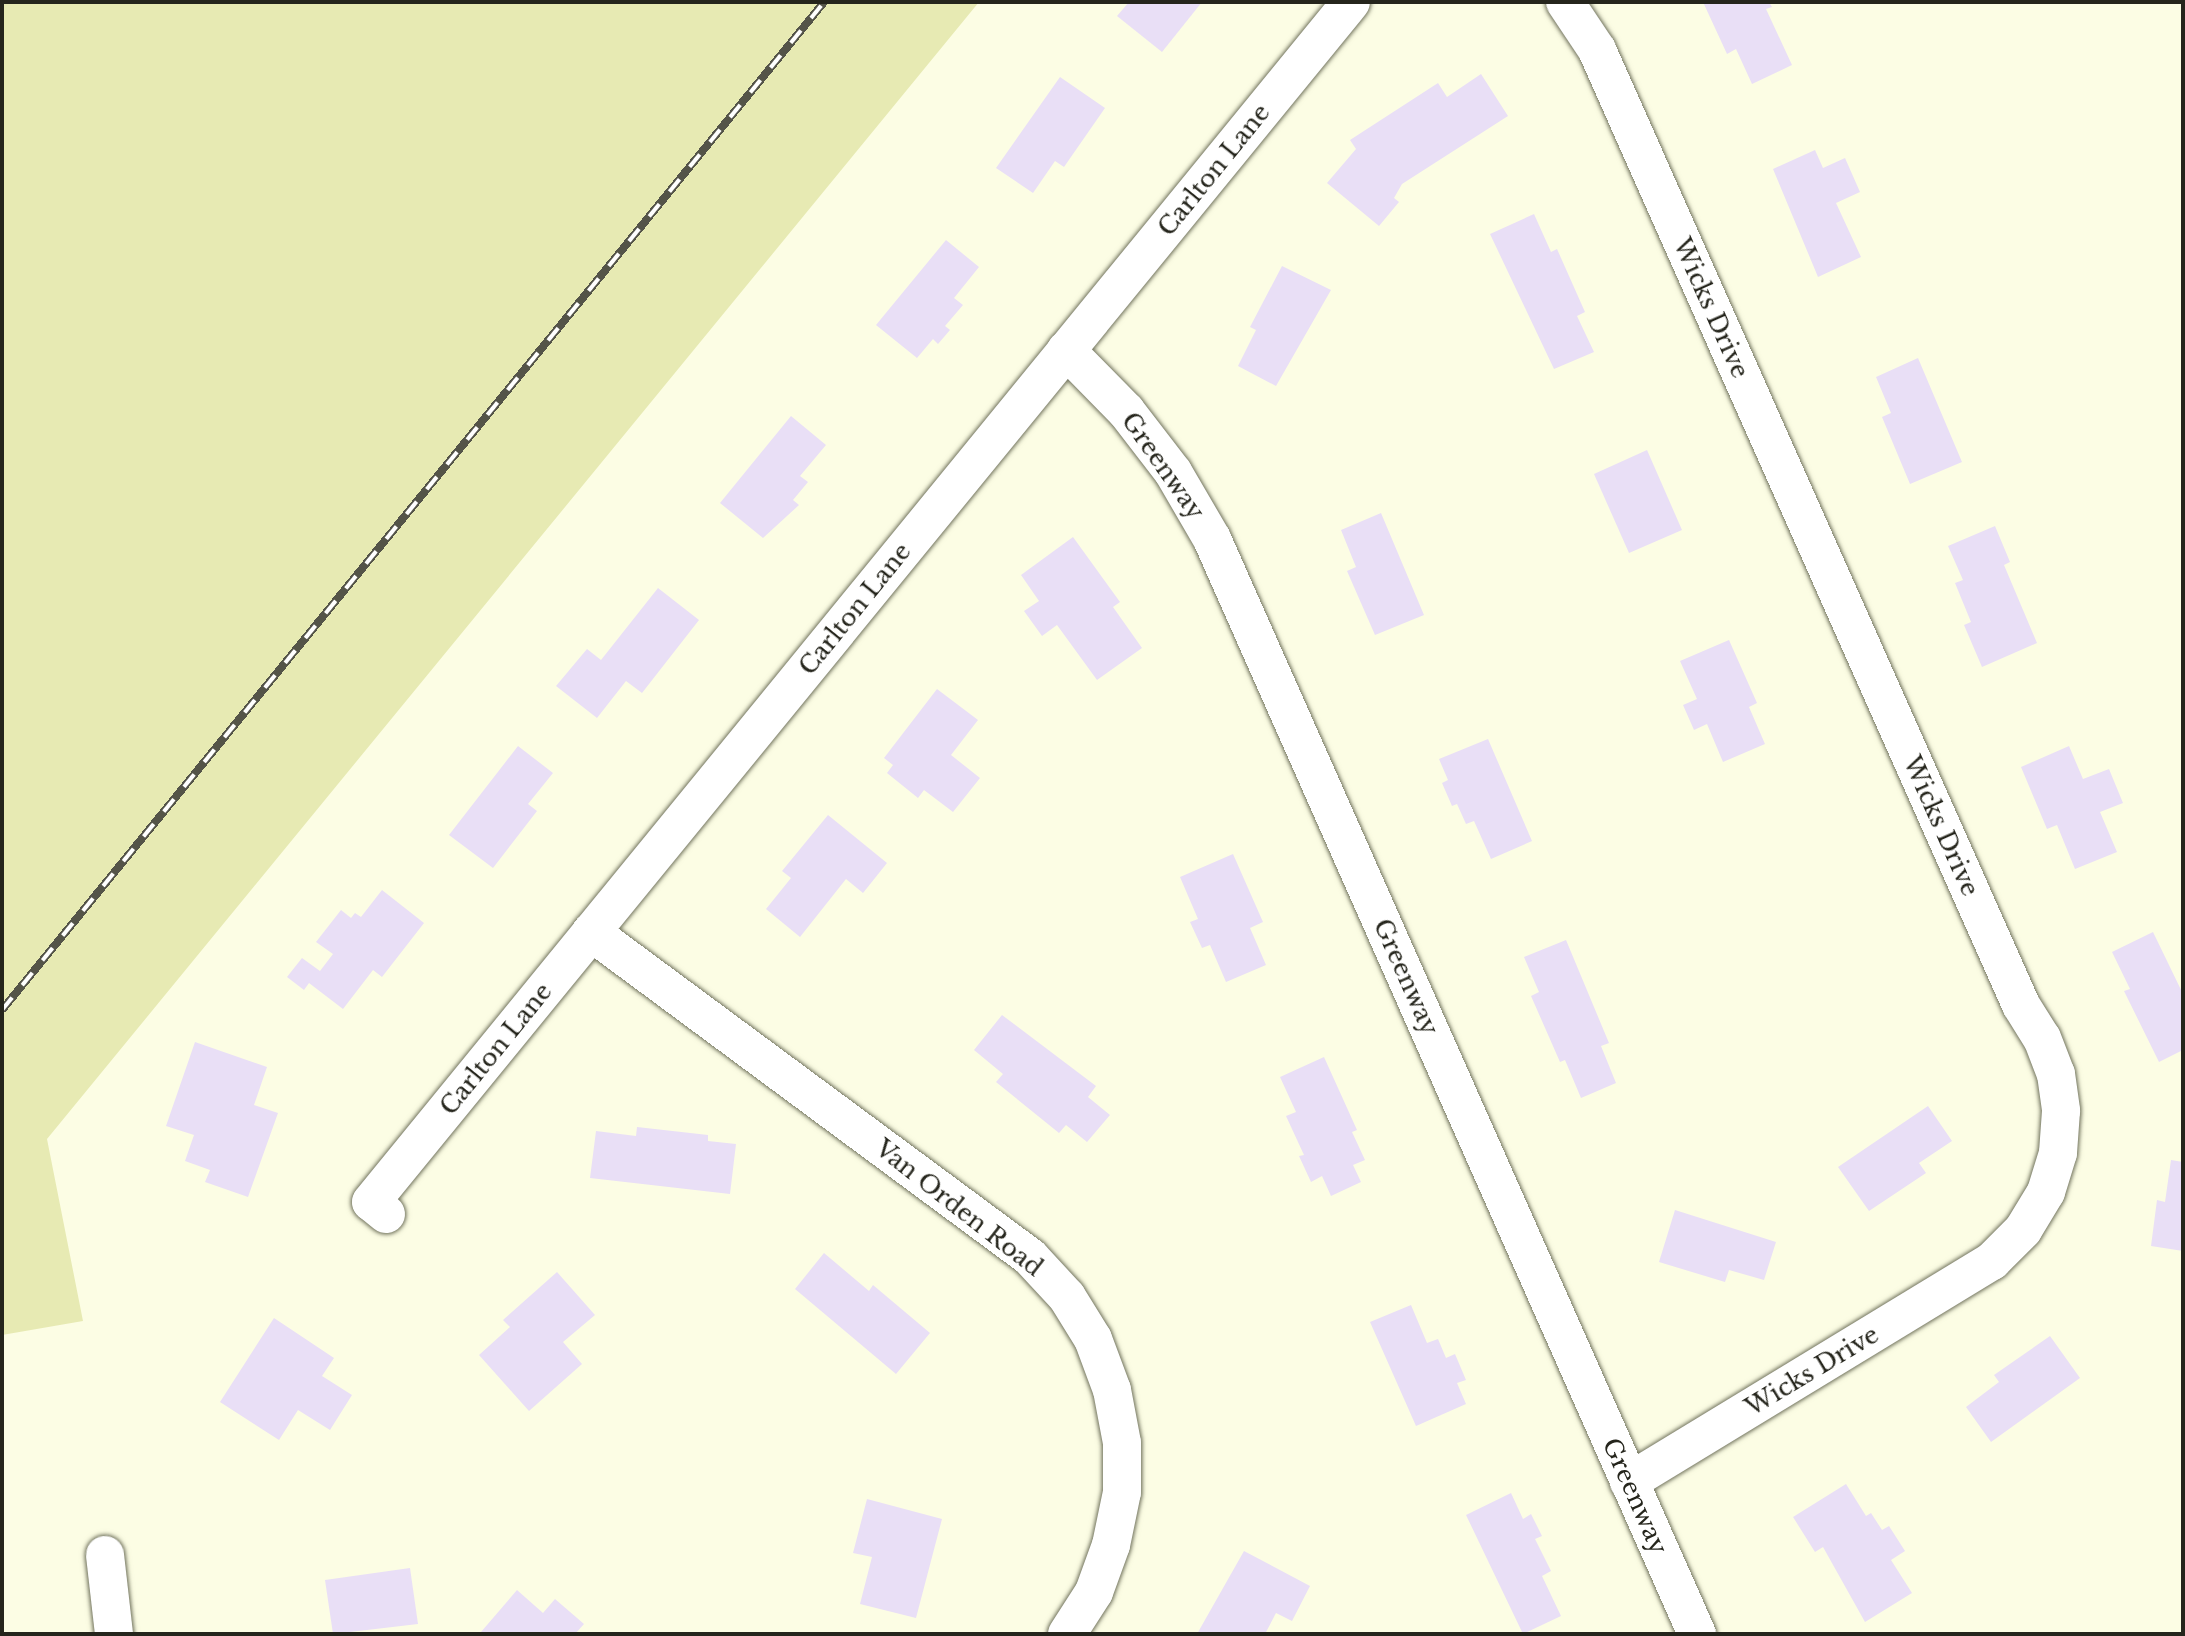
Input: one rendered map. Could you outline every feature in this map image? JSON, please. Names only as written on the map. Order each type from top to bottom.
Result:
[{"type":"street","name":"Carlton Lane","points":[[386,1214],[371,1202],[1351,2]]},
{"type":"street","name":"Wicks Drive","points":[[1565,2],[1597,50],[2021,1005],[2042,1038],[2056,1074],[2061,1111],[2058,1153],[2046,1192],[2023,1230],[1992,1261],[1629,1482]]},
{"type":"street","name":"Greenway","points":[[1066,350],[1134,421],[1173,472],[1212,539],[1697,1634]]},
{"type":"street","name":"Van Orden Road","points":[[591,932],[1030,1257],[1067,1297],[1093,1339],[1112,1390],[1122,1443],[1122,1492],[1111,1545],[1094,1592],[1067,1634]]},
{"type":"street","points":[[105,1555],[114,1634]]},
{"type":"green space","points":[[2,2],[979,2],[47,1139],[83,1321],[2,1335]]},
{"type":"building","points":[[1129,2],[1202,2],[1162,52],[1117,16]]},
{"type":"building","points":[[1703,2],[1769,2],[1772,7],[1766,9],[1792,65],[1752,84],[1736,49],[1727,54]]},
{"type":"building","points":[[1481,74],[1508,116],[1402,184],[1394,198],[1399,202],[1379,226],[1327,183],[1356,149],[1350,140],[1438,83],[1447,97]]},
{"type":"building","points":[[1060,77],[1105,108],[1064,167],[1055,161],[1033,193],[996,168]]},
{"type":"building","points":[[1815,150],[1823,168],[1845,158],[1860,192],[1836,203],[1861,257],[1818,277],[1773,169]]},
{"type":"building","points":[[1534,214],[1551,252],[1557,249],[1585,312],[1577,316],[1594,352],[1554,369],[1490,234]]},
{"type":"building","points":[[946,240],[979,267],[954,298],[963,305],[945,326],[950,330],[938,344],[933,339],[917,358],[876,325]]},
{"type":"building","points":[[1282,266],[1331,290],[1276,386],[1238,366],[1256,330],[1250,327]]},
{"type":"building","points":[[1918,358],[1962,462],[1910,484],[1882,417],[1891,413],[1876,377]]},
{"type":"building","points":[[791,416],[826,445],[800,476],[808,482],[793,500],[799,505],[763,538],[720,503]]},
{"type":"building","points":[[1647,450],[1682,530],[1629,553],[1594,474]]},
{"type":"building","points":[[1381,513],[1424,615],[1375,635],[1347,571],[1356,567],[1341,530]]},
{"type":"building","points":[[1995,526],[2010,562],[2004,565],[2037,643],[1982,667],[1964,625],[1971,622],[1955,583],[1963,580],[1948,546]]},
{"type":"building","points":[[1073,537],[1120,602],[1113,607],[1142,648],[1097,680],[1057,625],[1042,636],[1024,611],[1039,601],[1021,575]]},
{"type":"building","points":[[658,588],[699,620],[642,693],[626,681],[597,718],[556,686],[587,649],[601,660]]},
{"type":"building","points":[[1729,640],[1757,703],[1749,707],[1765,744],[1723,762],[1707,724],[1694,730],[1683,705],[1697,699],[1680,661]]},
{"type":"building","points":[[937,689],[978,720],[951,755],[980,778],[953,812],[924,790],[918,798],[887,773],[893,765],[884,758]]},
{"type":"building","points":[[1488,739],[1532,841],[1491,859],[1474,821],[1466,824],[1457,804],[1452,806],[1442,783],[1448,780],[1439,759]]},
{"type":"building","points":[[518,746],[553,773],[528,804],[537,811],[493,868],[449,835]]},
{"type":"building","points":[[2069,746],[2083,779],[2109,769],[2123,803],[2100,812],[2117,852],[2075,869],[2057,825],[2047,829],[2021,767]]},
{"type":"building","points":[[828,815],[887,863],[863,893],[846,879],[800,937],[766,909],[791,878],[782,871]]},
{"type":"building","points":[[1233,854],[1263,922],[1250,928],[1266,965],[1226,982],[1210,945],[1202,948],[1190,922],[1198,919],[1180,877]]},
{"type":"building","points":[[382,890],[424,923],[382,977],[373,970],[343,1009],[309,983],[304,990],[287,977],[302,958],[320,971],[333,954],[316,942],[341,910],[351,918],[355,913],[361,917]]},
{"type":"building","points":[[2153,932],[2183,994],[2183,1050],[2159,1062],[2124,991],[2130,989],[2112,952]]},
{"type":"building","points":[[1566,940],[1609,1043],[1601,1046],[1616,1083],[1581,1098],[1565,1060],[1560,1062],[1531,996],[1539,992],[1524,957]]},
{"type":"building","points":[[1002,1015],[1096,1086],[1088,1097],[1110,1115],[1087,1142],[1066,1125],[1059,1133],[996,1082],[1003,1074],[974,1050]]},
{"type":"building","points":[[195,1042],[267,1067],[254,1105],[278,1113],[248,1197],[205,1182],[210,1170],[185,1161],[194,1135],[166,1126]]},
{"type":"building","points":[[1324,1057],[1357,1130],[1352,1132],[1365,1160],[1353,1165],[1361,1182],[1331,1196],[1322,1176],[1311,1182],[1299,1156],[1304,1155],[1286,1116],[1296,1112],[1280,1077]]},
{"type":"building","points":[[1928,1106],[1952,1141],[1919,1163],[1926,1173],[1869,1211],[1838,1167]]},
{"type":"building","points":[[637,1127],[708,1135],[708,1141],[736,1144],[730,1194],[590,1178],[596,1131],[636,1136]]},
{"type":"building","points":[[2171,1160],[2183,1162],[2183,1251],[2151,1246],[2157,1200],[2165,1202]]},
{"type":"building","points":[[1675,1210],[1776,1242],[1764,1280],[1729,1270],[1725,1282],[1659,1262]]},
{"type":"building","points":[[824,1253],[869,1291],[873,1285],[930,1333],[896,1374],[795,1289]]},
{"type":"building","points":[[557,1272],[595,1315],[563,1342],[582,1364],[529,1411],[479,1355],[510,1327],[503,1320]]},
{"type":"building","points":[[1411,1305],[1427,1343],[1438,1339],[1446,1358],[1455,1354],[1466,1380],[1457,1383],[1466,1404],[1416,1426],[1370,1322]]},
{"type":"building","points":[[274,1318],[334,1358],[322,1376],[352,1395],[330,1430],[298,1410],[279,1440],[220,1402]]},
{"type":"building","points":[[2050,1336],[2080,1378],[1991,1442],[1966,1407],[1999,1382],[1994,1375]]},
{"type":"building","points":[[1846,1484],[1866,1516],[1871,1513],[1882,1530],[1889,1526],[1905,1551],[1891,1560],[1912,1593],[1865,1622],[1823,1547],[1815,1552],[1793,1517]]},
{"type":"building","points":[[1511,1493],[1523,1519],[1531,1514],[1542,1536],[1535,1539],[1551,1571],[1542,1576],[1561,1616],[1523,1634],[1466,1515]]},
{"type":"building","points":[[867,1499],[942,1519],[916,1618],[860,1604],[872,1557],[853,1553]]},
{"type":"building","points":[[1244,1551],[1310,1586],[1292,1621],[1276,1613],[1265,1634],[1197,1634]]},
{"type":"building","points":[[410,1568],[418,1624],[333,1634],[325,1580]]},
{"type":"building","points":[[517,1590],[543,1613],[555,1599],[584,1624],[575,1634],[481,1632]]},
{"type":"railway","points":[[2,1010],[824,2]]}]
